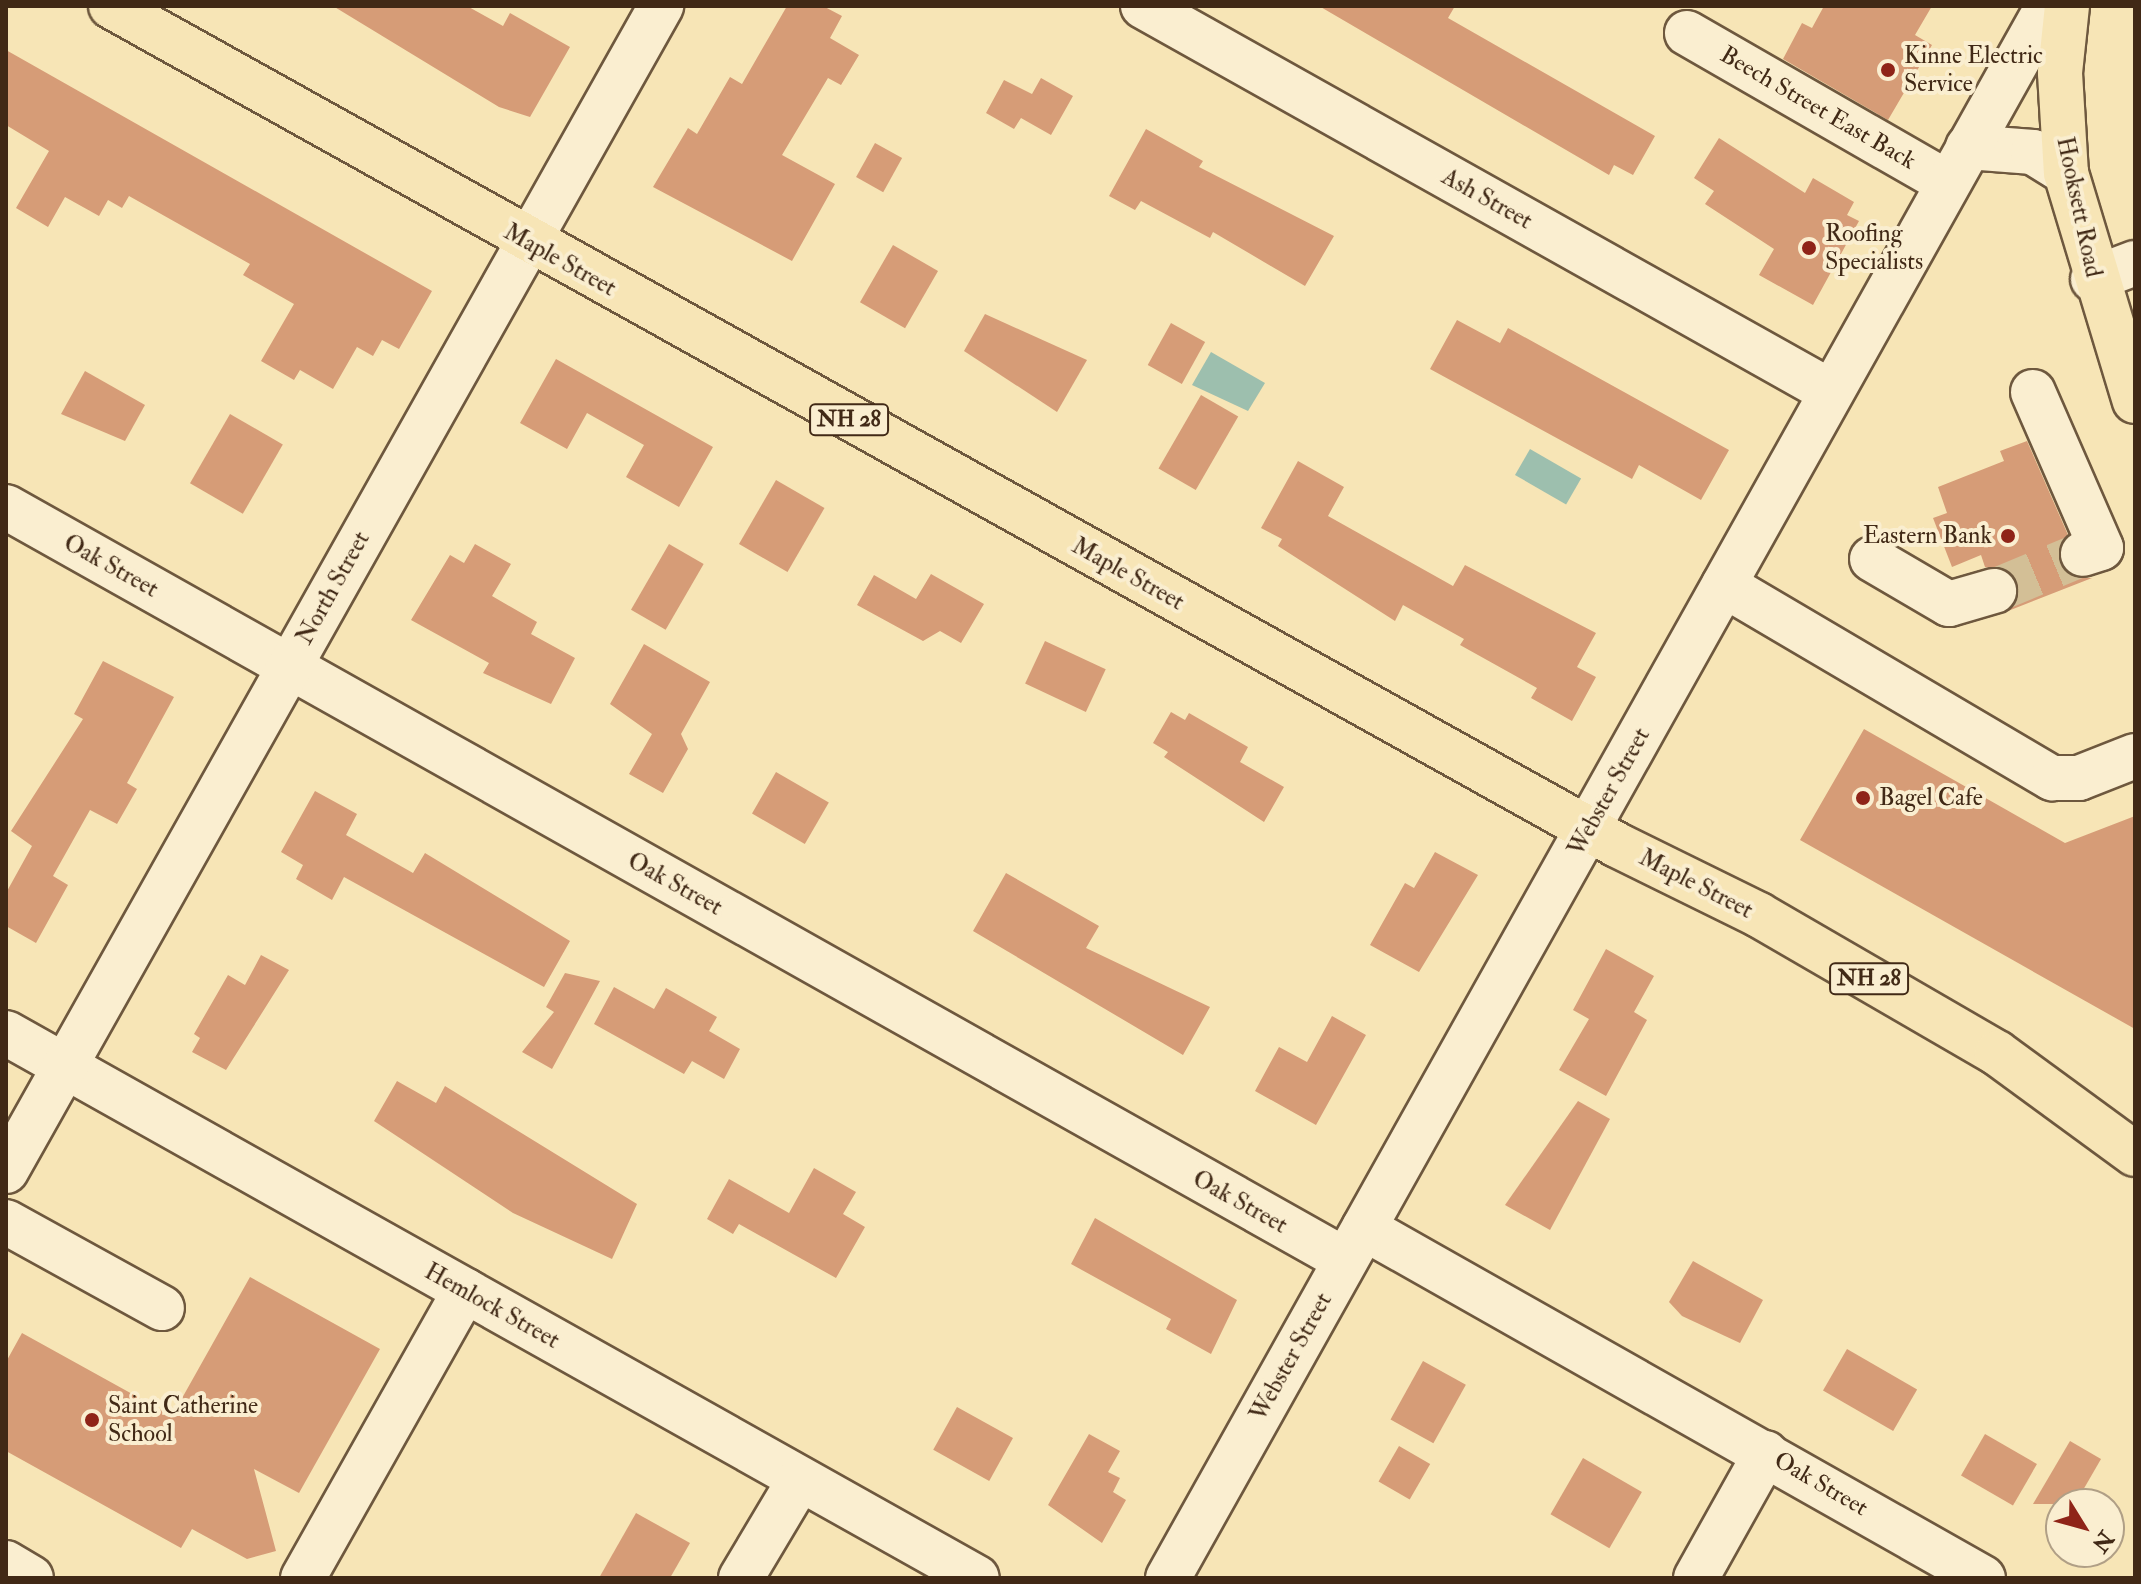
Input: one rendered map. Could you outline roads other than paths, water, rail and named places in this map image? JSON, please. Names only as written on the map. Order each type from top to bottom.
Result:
[{"type":"main road","name":"Maple Street","points":[[111,6],[528,242],[1589,829],[1759,915],[1997,1053],[2135,1154]]},
{"type":"main road","name":"Hooksett Road","points":[[2067,6],[2060,73],[2066,173],[2093,279],[2135,401]]},
{"type":"street","name":"Ash Street","points":[[1143,6],[1831,392]]},
{"type":"street","name":"Webster Street","points":[[1168,1578],[2048,6]]},
{"type":"street","name":"North Street","points":[[6,1171],[659,7]]},
{"type":"street","name":"Beech Street East Back","points":[[1687,33],[1958,165]]},
{"type":"street","points":[[1958,165],[2033,152],[2066,173]]},
{"type":"street","points":[[2093,279],[2135,263]]},
{"type":"street","points":[[2033,392],[2101,548],[2083,554]]},
{"type":"street","name":"Oak Street","points":[[6,507],[289,667],[1355,1244],[1766,1453],[1983,1578]]},
{"type":"street","points":[[1872,559],[1949,604],[1994,591]]},
{"type":"street","points":[[1724,585],[2052,778],[2079,778],[2135,756]]},
{"type":"street","name":"Hemlock Street","points":[[6,1033],[977,1578]]},
{"type":"street","points":[[6,1222],[162,1308]]},
{"type":"street","points":[[303,1578],[465,1291]]},
{"type":"street","points":[[1696,1578],[1766,1453]]},
{"type":"street","points":[[741,1578],[800,1479]]},
{"type":"street","points":[[6,1563],[31,1578]]},
{"type":"tunnel","points":[[1994,591],[2083,554]]},
{"type":"place","name":"Kinne Electric Service","points":[[1888,70]]},
{"type":"place","name":"Roofing Specialists","points":[[1809,248]]},
{"type":"place","name":"Eastern Bank","points":[[2008,536]]},
{"type":"place","name":"Bagel Cafe","points":[[1863,798]]},
{"type":"place","name":"Saint Catherine School","points":[[92,1420]]}]
